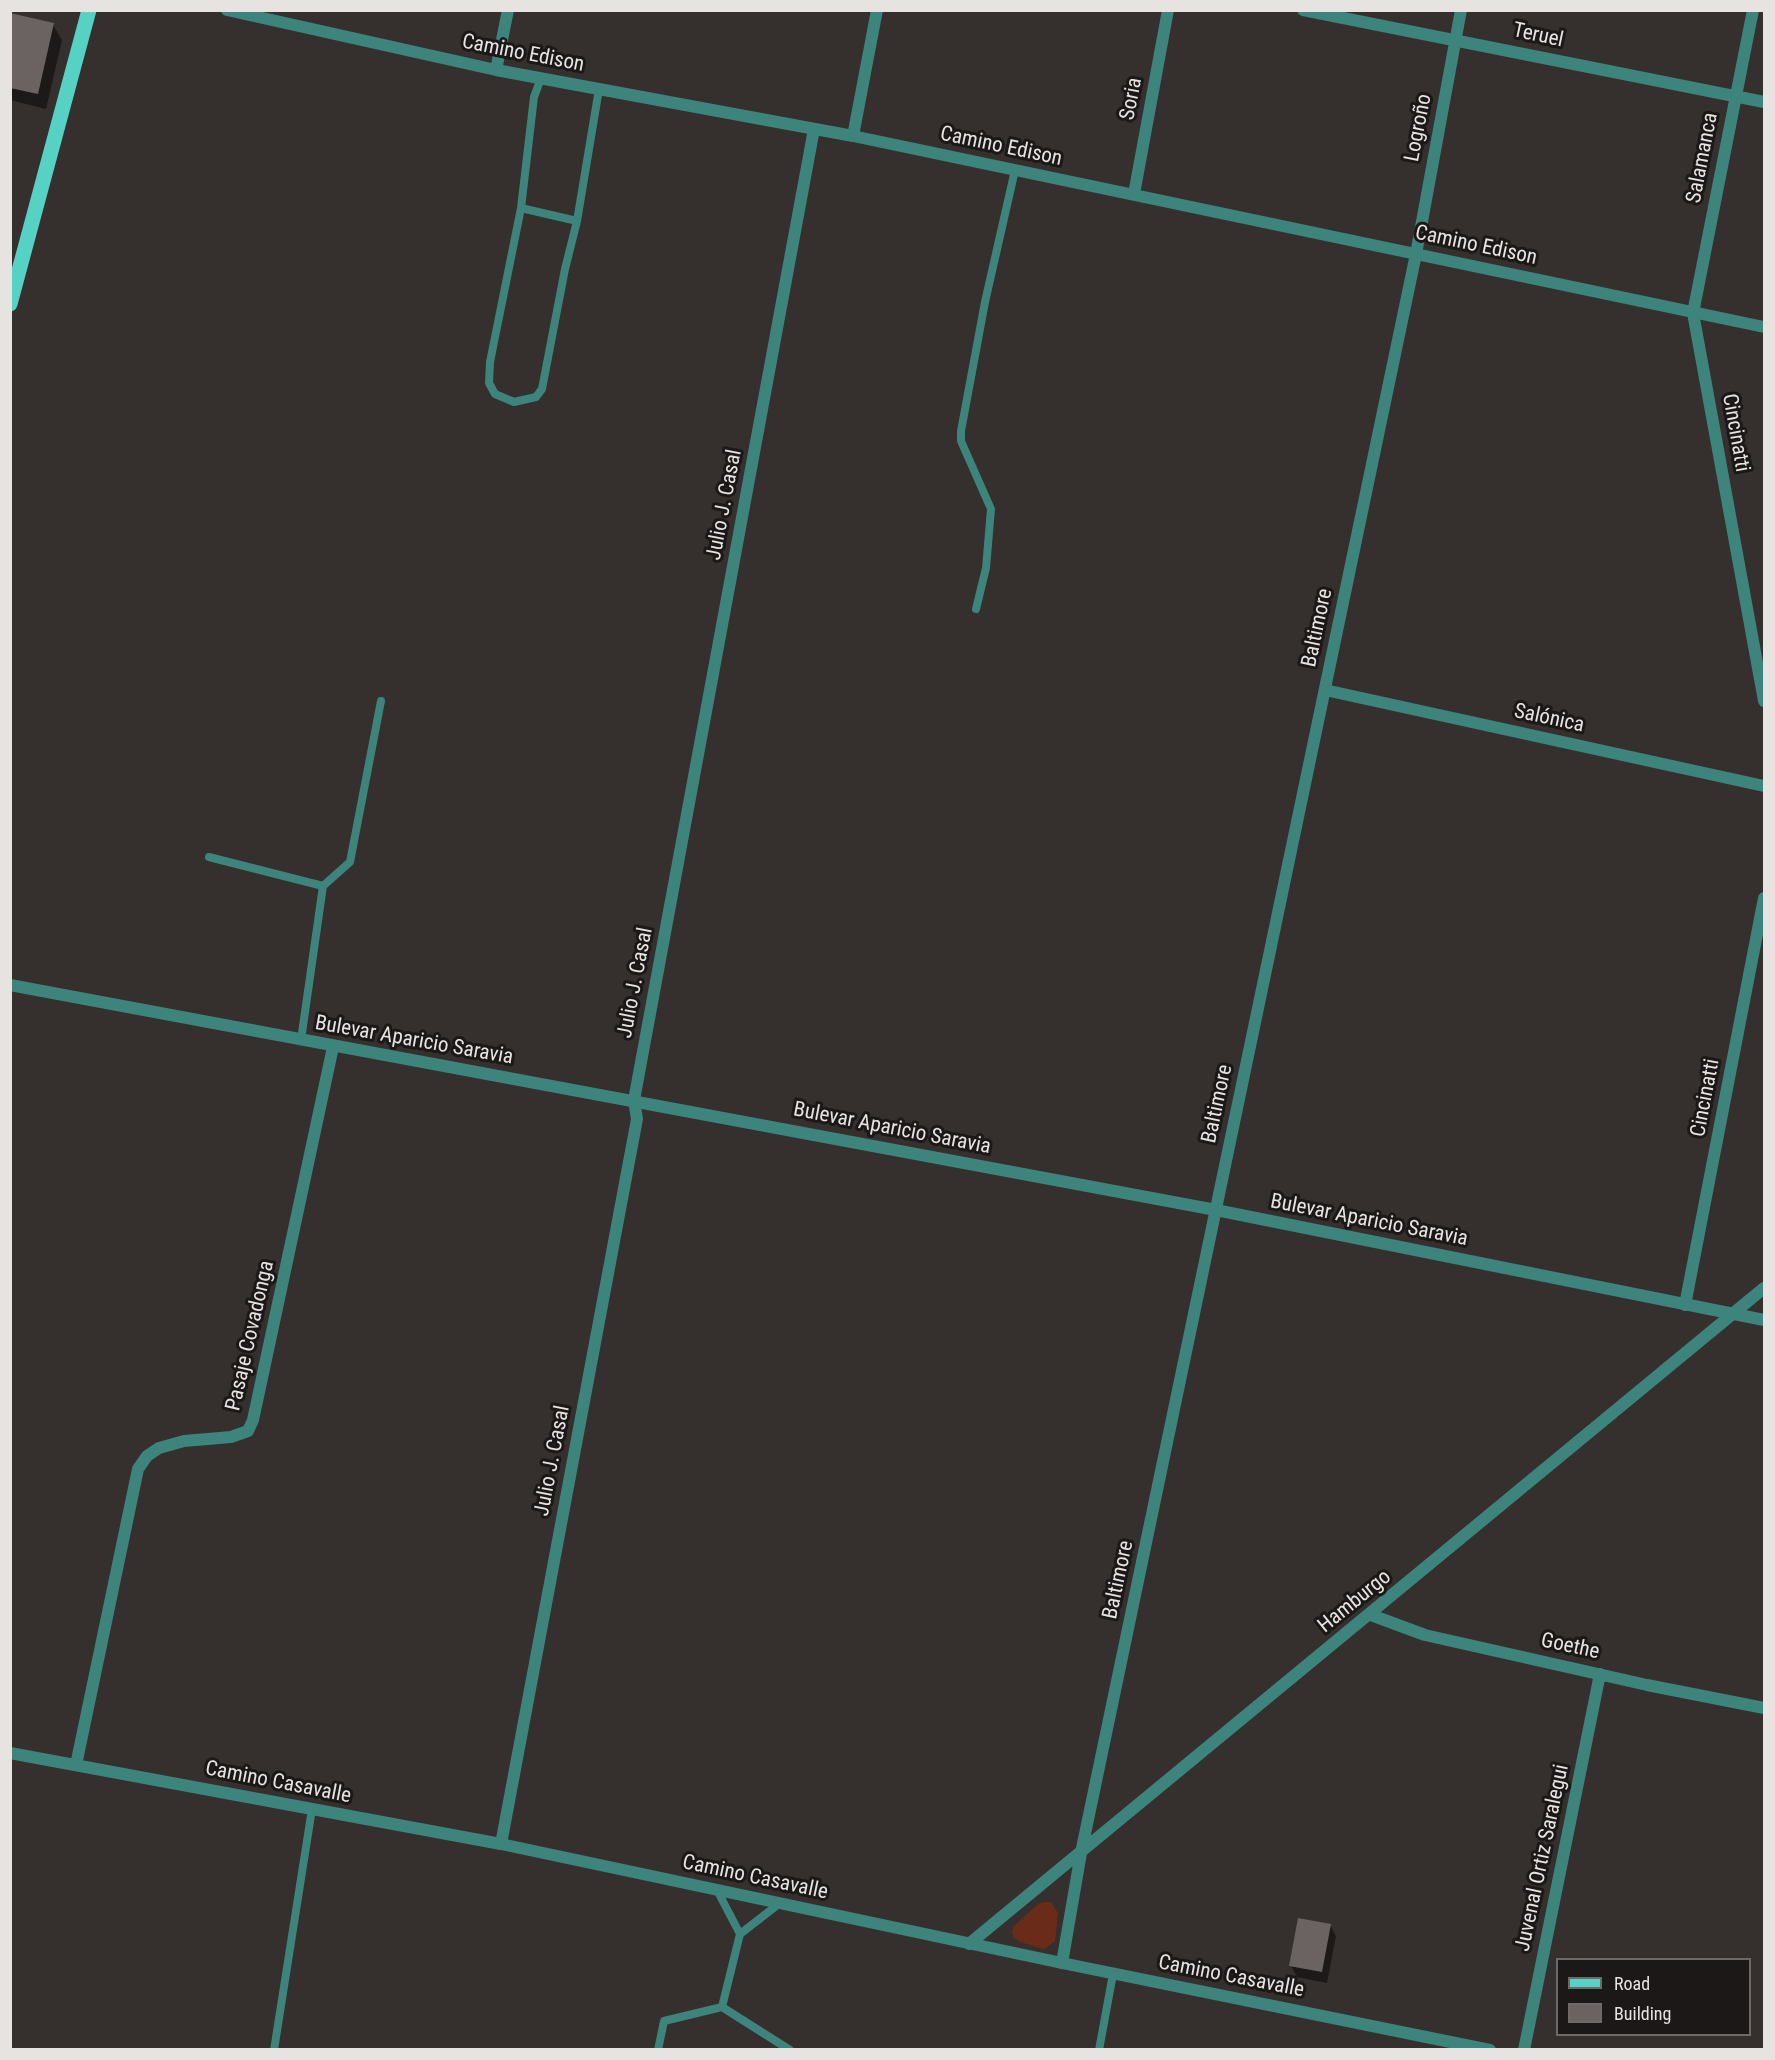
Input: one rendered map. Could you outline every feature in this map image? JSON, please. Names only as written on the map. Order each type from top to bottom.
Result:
[{"type":"main road","points":[[10,304],[89,10]]},
{"type":"street","name":"Camino Edison","points":[[227,10],[496,70],[853,136],[1764,327]]},
{"type":"street","points":[[496,70],[508,10]]},
{"type":"street","points":[[853,136],[878,10]]},
{"type":"street","name":"Soria","points":[[1134,194],[1168,10]]},
{"type":"street","name":"Teruel","points":[[1303,10],[1764,102]]},
{"type":"street","name":"Logroño","points":[[1416,254],[1461,10]]},
{"type":"street","name":"Salamanca","points":[[1693,313],[1753,10]]},
{"type":"street","name":"Julio J. Casal","points":[[501,1844],[637,1119],[634,1100],[814,129]]},
{"type":"street","name":"Baltimore","points":[[1062,1963],[1081,1853],[1416,254]]},
{"type":"street","name":"Cincinatti","points":[[1693,313],[1764,701]]},
{"type":"street","name":"Salónica","points":[[1325,690],[1764,786]]},
{"type":"street","name":"Cincinatti","points":[[1685,1305],[1764,898]]},
{"type":"street","name":"Bulevar Aparicio Saravia","points":[[10,985],[1216,1210],[1764,1320]]},
{"type":"street","name":"Pasaje Covadonga","points":[[76,1765],[138,1469],[147,1456],[159,1448],[184,1441],[231,1437],[248,1431],[253,1420],[333,1047]]},
{"type":"street","name":"Hamburgo","points":[[969,1944],[1371,1615],[1764,1288]]},
{"type":"street","name":"Goethe","points":[[1371,1615],[1425,1635],[1764,1708]]},
{"type":"street","name":"Juvenal Ortiz Saralegui","points":[[1524,2049],[1600,1674]]},
{"type":"street","name":"Camino Casavalle","points":[[10,1753],[501,1844],[1113,1974],[1490,2049]]},
{"type":"lane","points":[[541,78],[534,97],[521,208],[490,362],[489,383],[495,394],[514,402],[536,397],[542,389],[565,269],[577,221],[599,89]]},
{"type":"lane","points":[[976,609],[986,567],[991,509],[961,441],[961,432],[985,302],[1016,170]]},
{"type":"lane","points":[[521,208],[577,221]]},
{"type":"lane","points":[[301,1040],[323,886],[350,862],[381,701]]},
{"type":"lane","points":[[209,857],[323,886]]},
{"type":"lane","points":[[274,2049],[312,1809]]},
{"type":"lane","points":[[717,1890],[740,1934]]},
{"type":"lane","points":[[722,2007],[740,1934],[780,1903]]},
{"type":"lane","points":[[1099,2049],[1113,1974]]},
{"type":"lane","points":[[658,2049],[664,2020],[722,2007],[790,2049]]},
{"type":"shaded area","points":[[1051,1902],[1058,1913],[1055,1941],[1044,1949],[1014,1938],[1012,1931],[1014,1926],[1038,1904]]},
{"type":"building","points":[[10,13],[54,23],[38,94],[10,88]]},
{"type":"building","points":[[1298,1918],[1331,1924],[1322,1972],[1289,1966]]}]
